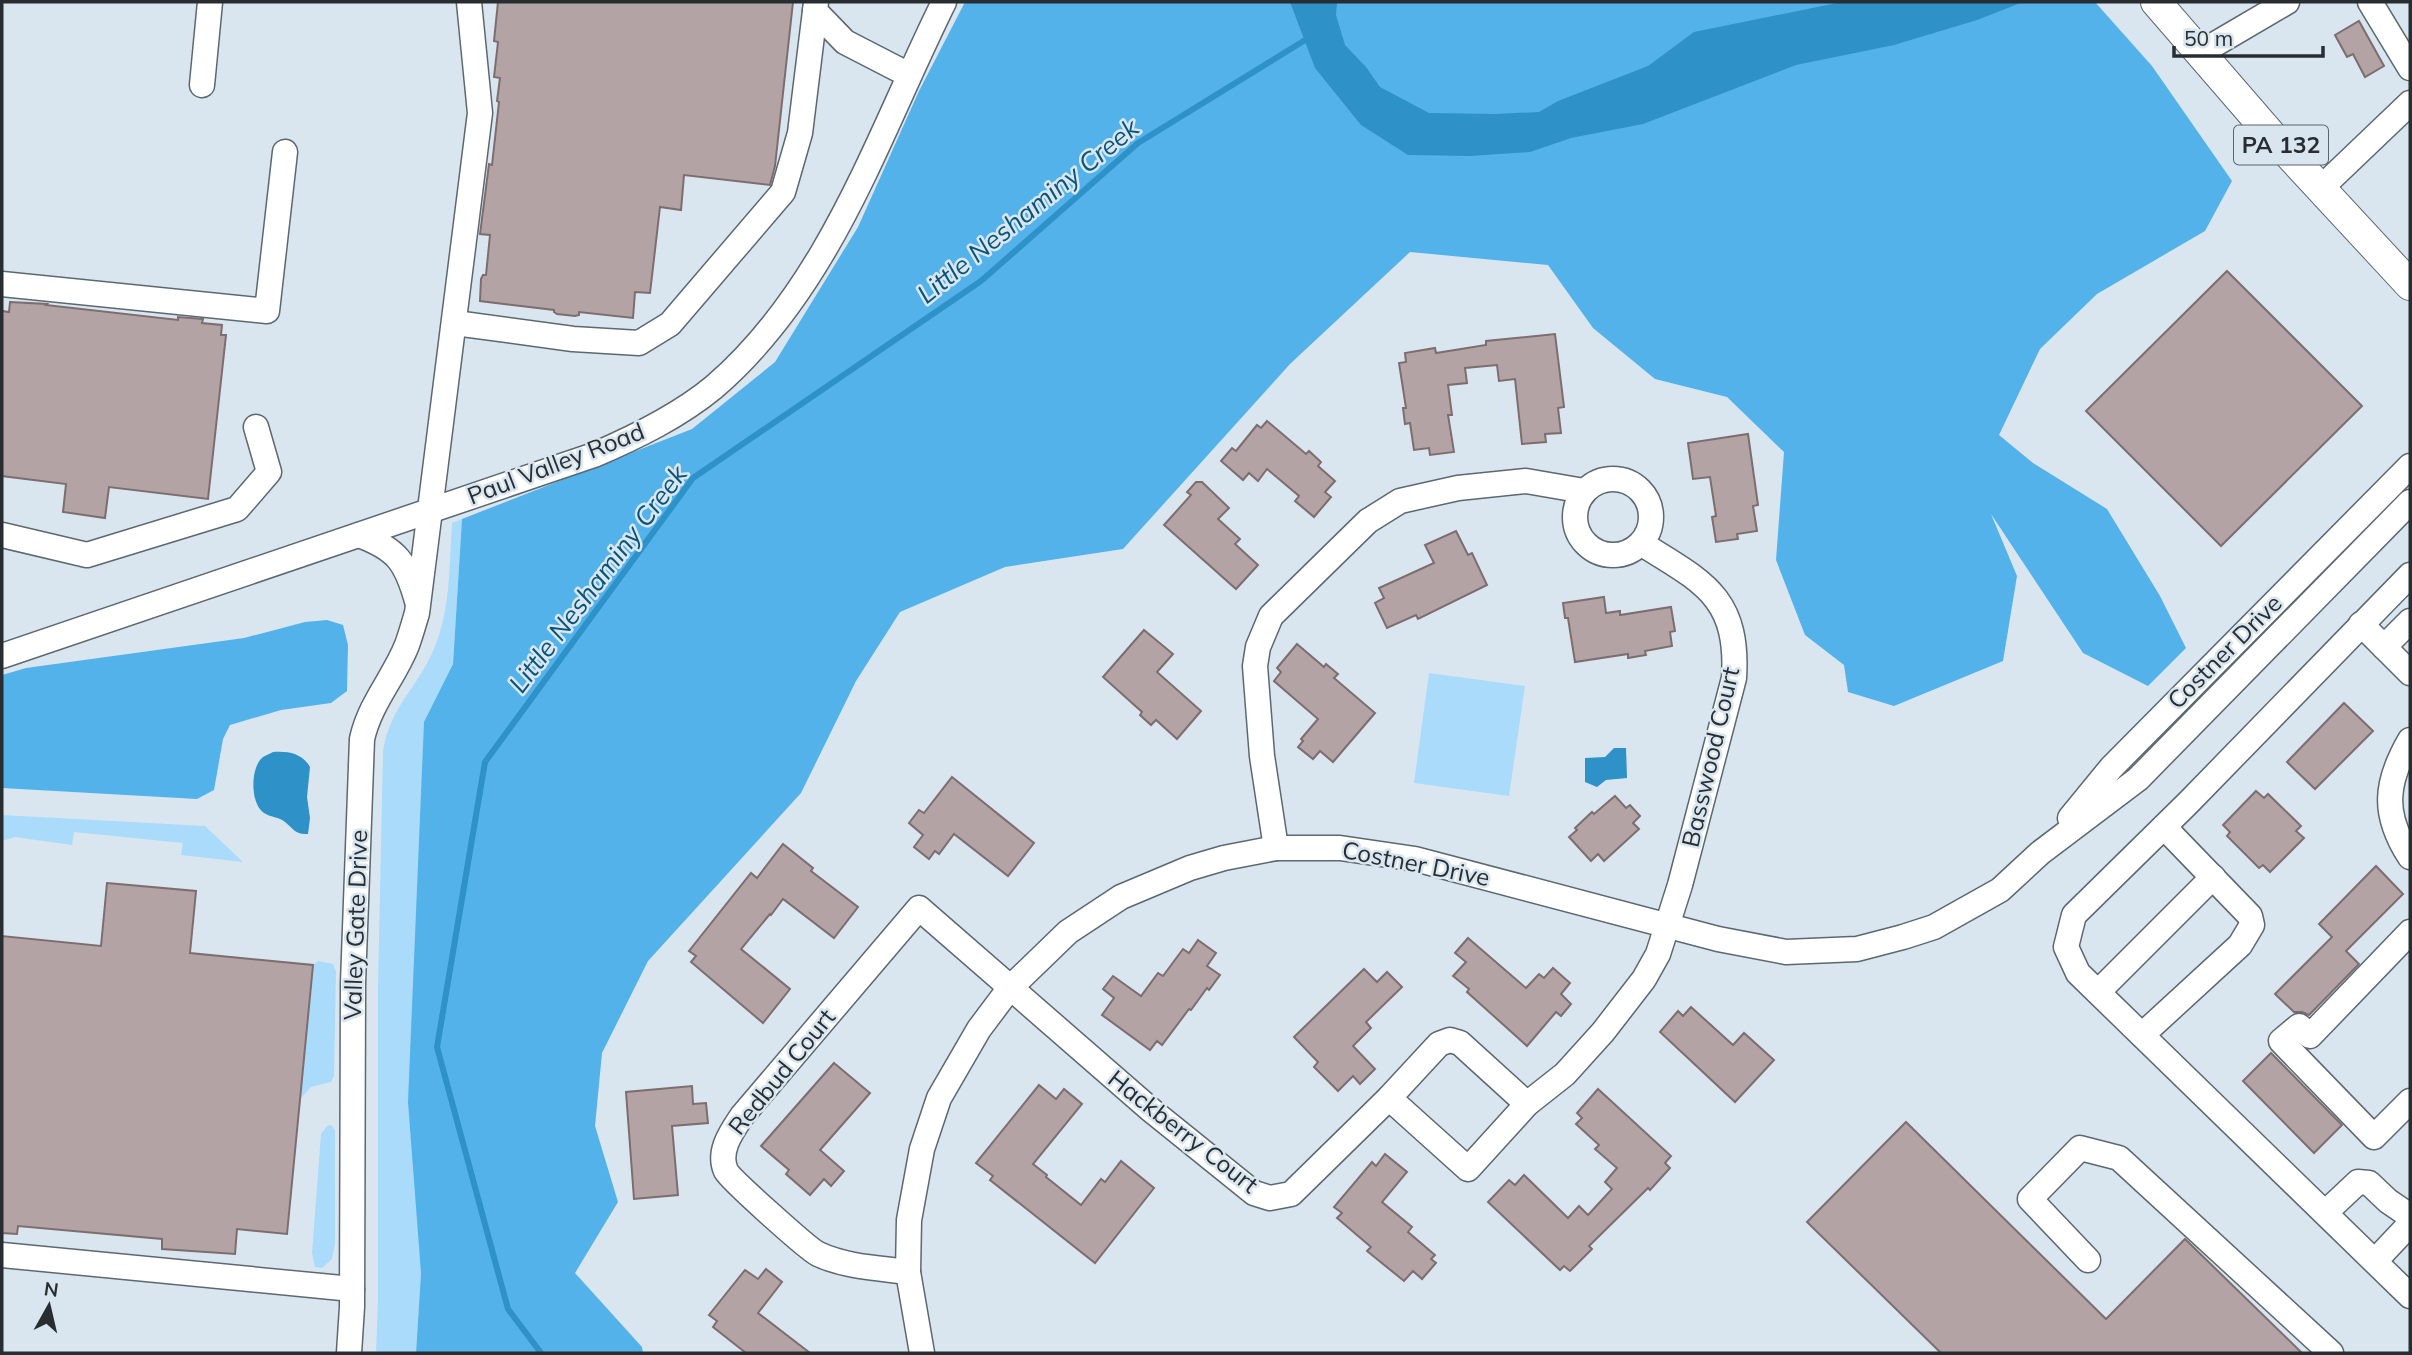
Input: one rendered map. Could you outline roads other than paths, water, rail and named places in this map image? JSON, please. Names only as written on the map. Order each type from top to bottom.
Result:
[{"type":"main road","name":"PA 132","points":[[2156,2],[2320,188],[2410,285]]},
{"type":"street","points":[[202,85],[210,2]]},
{"type":"street","name":"Valley Gate Drive","points":[[349,1353],[352,1289],[353,983],[362,740],[375,701],[407,646],[418,603],[480,113],[469,2]]},
{"type":"street","name":"Paul Valley Road","points":[[3,653],[550,471],[637,437],[712,388],[770,330],[809,277],[847,207],[944,2]]},
{"type":"street","points":[[2200,53],[2287,2]]},
{"type":"street","points":[[2370,2],[2410,68]]},
{"type":"street","points":[[454,323],[572,339],[639,343],[670,324],[783,192],[800,133],[816,6]]},
{"type":"street","points":[[816,6],[845,42],[909,75]]},
{"type":"street","points":[[2320,188],[2410,103]]},
{"type":"street","points":[[2,284],[267,311],[285,152]]},
{"type":"street","points":[[2,535],[87,555],[237,509],[269,472],[256,427]]},
{"type":"street","name":"Costner Drive","points":[[2048,846],[2111,768],[2410,466]]},
{"type":"street","points":[[1616,478],[1632,483],[1639,489],[1645,495],[1652,511],[1650,528],[1642,544],[1627,554],[1610,556],[1594,551],[1581,539],[1574,523],[1575,506],[1584,491],[1598,481],[1616,478]]},
{"type":"street","points":[[1276,848],[1262,756],[1255,666],[1258,647],[1271,616],[1368,521],[1400,501],[1458,488],[1527,481],[1584,491]]},
{"type":"street","name":"Costner Drive","points":[[922,1353],[908,1272],[913,1190],[929,1123],[939,1098],[979,1029],[1009,989],[1068,932],[1121,897],[1190,867],[1224,858],[1276,848],[1340,848],[1415,859],[1667,926],[1786,952],[1857,949],[1903,937],[1946,921],[2000,890],[2048,846],[2138,779],[2410,502]]},
{"type":"street","points":[[359,535],[382,544],[398,558],[410,577],[418,603]]},
{"type":"street","name":"Basswood Court","points":[[1389,1098],[1468,1169],[1527,1104],[1565,1074],[1603,1032],[1644,979],[1658,954],[1734,678],[1735,652],[1732,631],[1720,600],[1692,575],[1642,544]]},
{"type":"street","points":[[2410,575],[2164,827],[2074,915],[2066,947],[2078,973],[2410,1296]]},
{"type":"street","points":[[2384,647],[2410,621]]},
{"type":"street","points":[[2361,624],[2410,673]]},
{"type":"street","points":[[2410,740],[2389,791],[2390,814],[2410,857]]},
{"type":"street","points":[[2142,1035],[2240,945],[2252,925],[2250,916],[2164,827]]},
{"type":"street","points":[[2098,992],[2213,877]]},
{"type":"street","name":"Redbud Court","points":[[908,1272],[842,1263],[816,1253],[744,1190],[726,1170],[726,1140],[750,1106],[919,908],[1009,989]]},
{"type":"street","points":[[2410,932],[2310,1036],[2299,1026],[2281,1041],[2374,1137],[2410,1101]]},
{"type":"street","name":"Hackberry Court","points":[[1009,989],[1151,1110],[1254,1193],[1270,1198],[1291,1194],[1389,1098],[1439,1044],[1450,1040],[1460,1043],[1527,1104]]},
{"type":"street","points":[[2088,1260],[2030,1199],[2080,1147],[2119,1158],[2331,1353]]},
{"type":"street","points":[[2326,1212],[2358,1182],[2370,1183],[2388,1201],[2408,1229],[2376,1260]]},
{"type":"street","points":[[2,1255],[352,1289]]},
{"type":"waterway","name":"Little Neshaminy Creek","points":[[541,1353],[508,1309],[437,1047],[485,762],[693,478],[981,281],[1138,143],[1310,37]]}]
